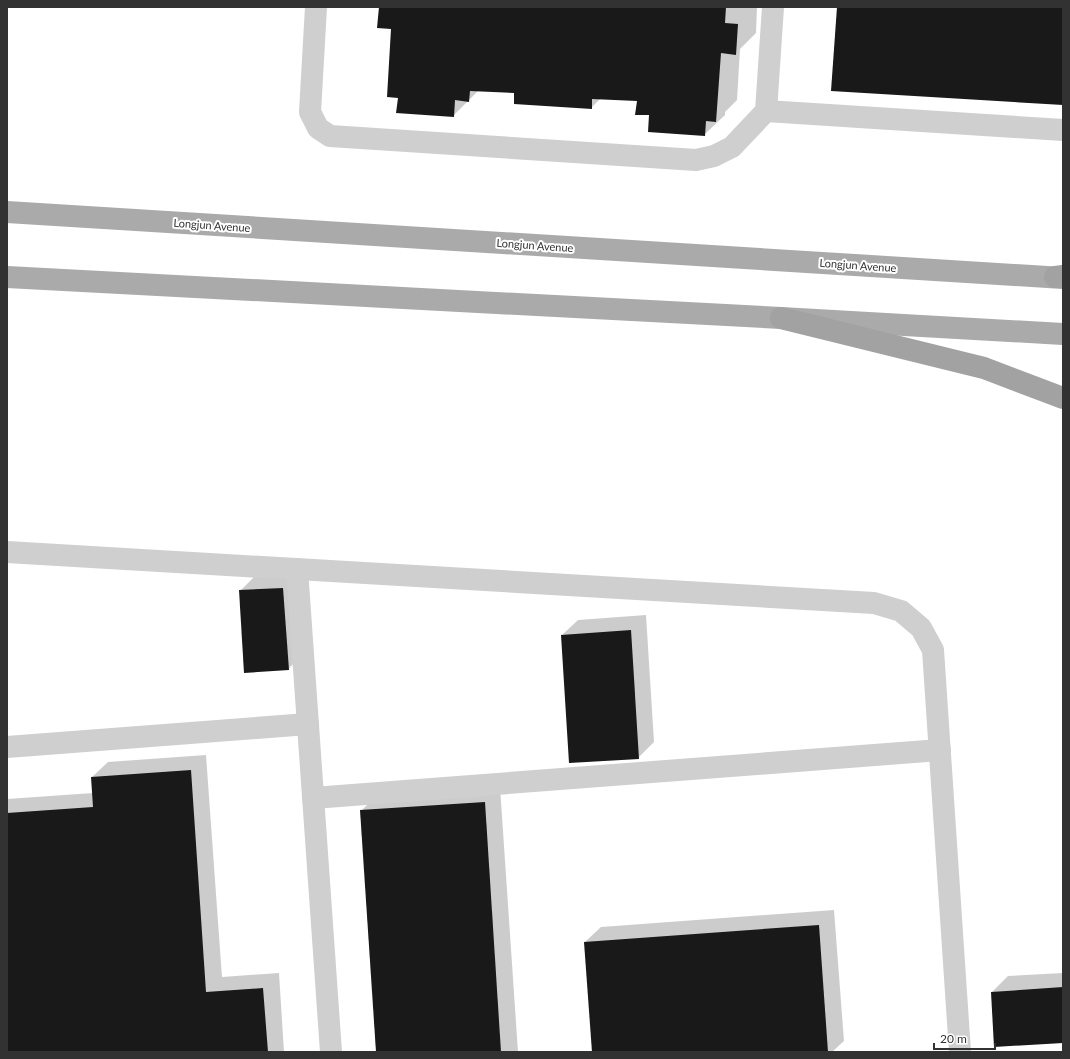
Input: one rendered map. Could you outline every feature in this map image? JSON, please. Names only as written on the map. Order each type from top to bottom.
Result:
[{"type":"highway","points":[[781,318],[984,368],[1063,398]]},
{"type":"main road","name":"Longjun Avenue","points":[[7,212],[1060,277]]},
{"type":"main road","points":[[7,277],[1063,334]]},
{"type":"street","points":[[316,7],[310,112],[318,128],[330,136],[696,160],[714,156],[732,147],[766,111],[773,7]]},
{"type":"street","points":[[766,111],[1063,130]]},
{"type":"street","points":[[7,552],[874,603],[901,611],[921,628],[933,650],[960,1052]]},
{"type":"street","points":[[297,569],[331,1052]]},
{"type":"street","points":[[7,747],[308,724]]},
{"type":"street","points":[[313,798],[940,750]]},
{"type":"building","points":[[379,7],[726,7],[725,23],[738,24],[736,55],[721,53],[716,122],[706,121],[705,136],[648,132],[649,115],[635,115],[637,101],[592,99],[592,109],[514,104],[514,93],[470,91],[469,102],[455,100],[454,117],[396,113],[398,98],[387,97],[391,29],[377,28]]},
{"type":"building","points":[[837,7],[1063,7],[1063,105],[831,91]]},
{"type":"building","points":[[283,588],[289,670],[244,673],[239,590]]},
{"type":"building","points":[[631,630],[639,759],[569,763],[561,635]]},
{"type":"building","points":[[191,770],[206,992],[263,988],[268,1052],[7,1052],[7,813],[93,807],[91,777]]},
{"type":"building","points":[[485,802],[501,1052],[376,1052],[360,810]]},
{"type":"building","points":[[819,925],[828,1052],[592,1052],[584,942]]},
{"type":"building","points":[[1063,987],[1063,1043],[994,1047],[991,992]]}]
